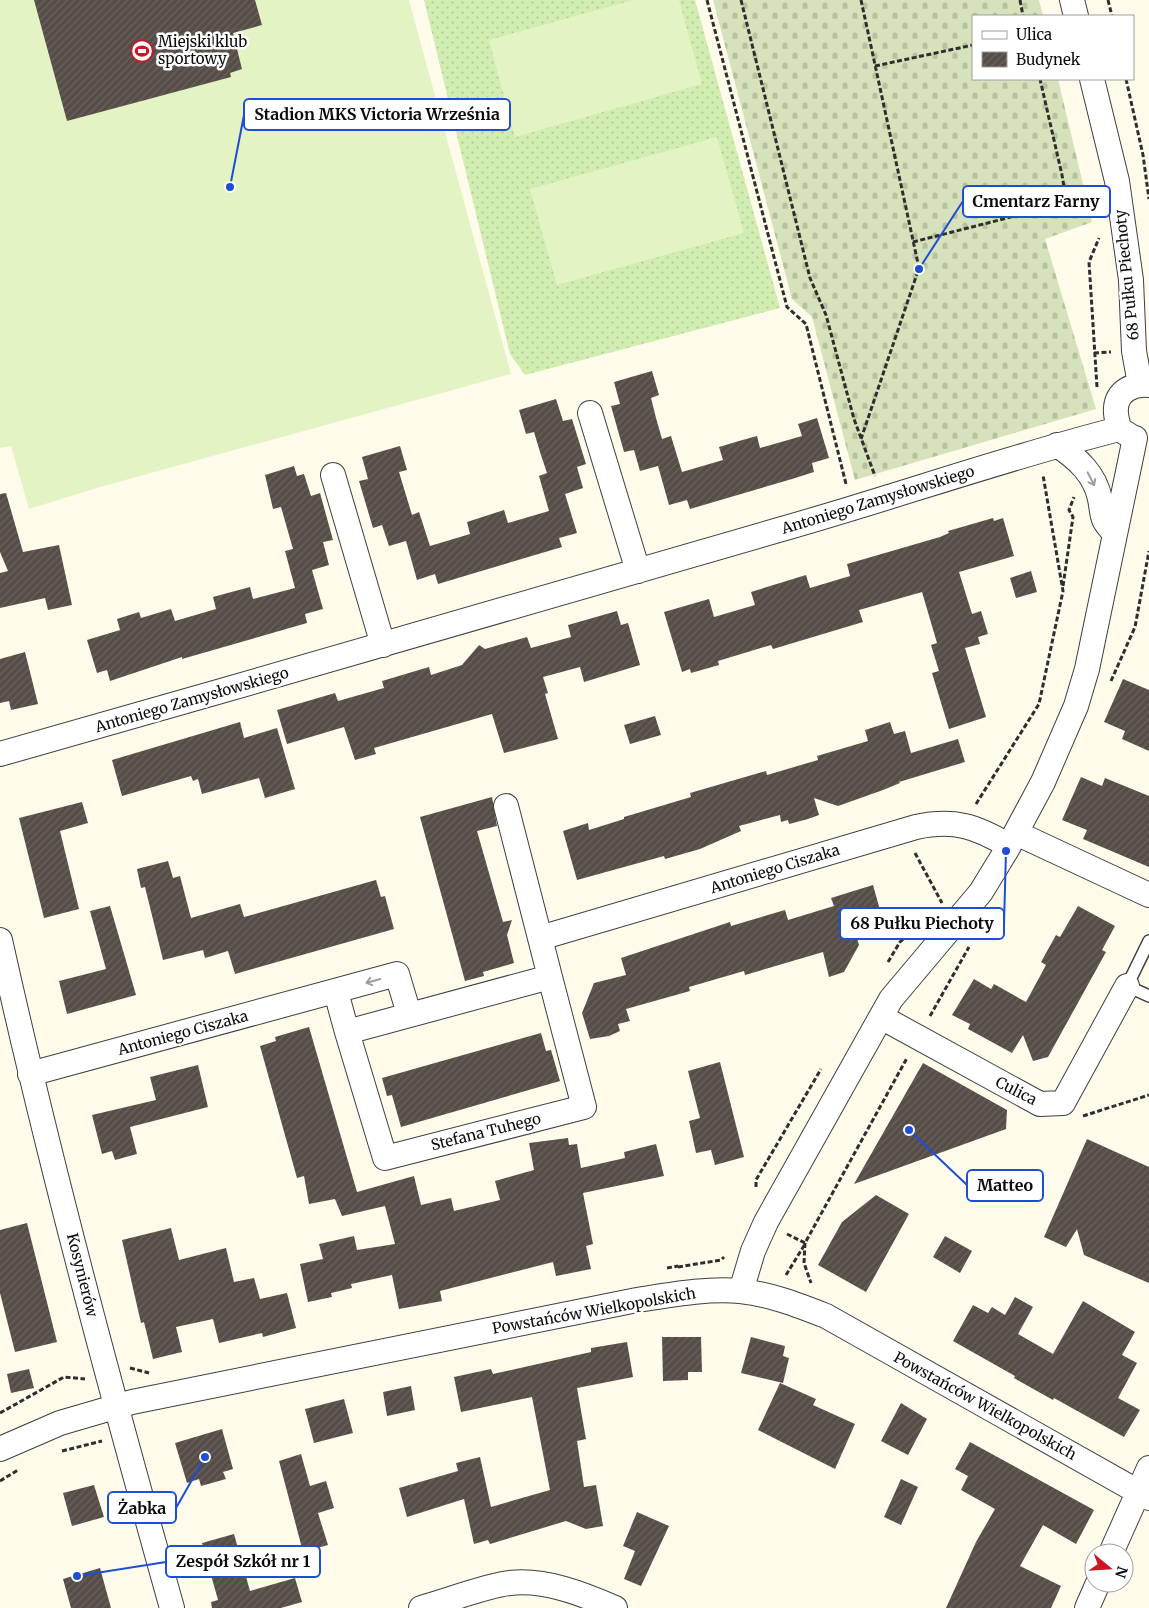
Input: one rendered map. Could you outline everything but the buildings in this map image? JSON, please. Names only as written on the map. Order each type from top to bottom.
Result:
[{"type":"street","points":[[1072,0],[1076,15]]},
{"type":"street","name":"68 Pułku Piechoty","points":[[740,1291],[753,1252],[766,1222],[891,999],[980,892],[1012,839],[1043,782],[1076,706],[1087,669],[1134,435],[1116,408],[1120,396],[1128,388],[1144,384],[1134,351],[1131,280],[1117,181],[1092,80]]},
{"type":"street","points":[[590,413],[638,571]]},
{"type":"street","name":"Antoniego Zamysłowskiego","points":[[0,754],[852,509],[1057,445],[1134,435]]},
{"type":"street","points":[[1057,445],[1080,462],[1091,476],[1100,498],[1102,519],[1115,534]]},
{"type":"street","points":[[333,474],[384,645]]},
{"type":"street","points":[[336,992],[347,1032],[550,977],[506,806]]},
{"type":"street","name":"Antoniego Ciszaka","points":[[540,938],[916,827],[950,823],[968,826],[1012,839],[1149,894]]},
{"type":"street","name":"Kosynierów","points":[[0,940],[30,1074],[115,1406],[172,1608]]},
{"type":"street","name":"Antoniego Ciszaka","points":[[30,1074],[397,974],[409,1014]]},
{"type":"street","name":"Stefana Tuhego","points":[[347,1032],[385,1158],[584,1107],[550,977]]},
{"type":"street","name":"Culica","points":[[881,1017],[1040,1104],[1063,1103],[1128,986]]},
{"type":"street","name":"Powstańców Wielkopolskich","points":[[0,1449],[60,1422],[115,1406],[636,1300],[679,1294],[740,1291],[778,1299],[826,1316],[1144,1495]]},
{"type":"street","points":[[1117,1543],[1144,1495],[1149,1468]]},
{"type":"street","points":[[421,1608],[509,1583],[545,1585],[607,1606]]},
{"type":"street","points":[[1087,1608],[1094,1593]]},
{"type":"lane","points":[[1149,942],[1128,986],[1149,996]]},
{"type":"path","points":[[706,0],[787,307],[806,324],[852,509]]},
{"type":"path","points":[[741,0],[810,278],[826,315],[861,440],[874,475]]},
{"type":"path","points":[[861,0],[919,268],[861,440]]},
{"type":"path","points":[[1020,0],[1023,15]]},
{"type":"path","points":[[1108,0],[1112,15]]},
{"type":"path","points":[[875,66],[972,45]]},
{"type":"path","points":[[913,242],[1062,204],[1065,193],[1062,175],[1040,80]]},
{"type":"path","points":[[1126,80],[1143,155],[1149,199]]},
{"type":"path","points":[[1097,393],[1089,262],[1100,237]]},
{"type":"path","points":[[912,848],[943,904]]},
{"type":"path","points":[[927,1021],[973,941]]},
{"type":"path","points":[[785,1277],[908,1056]]},
{"type":"path","points":[[1055,1104],[1078,1118],[1149,1095]]},
{"type":"path","points":[[766,1222],[805,1243]]},
{"type":"path","points":[[0,1413],[64,1377],[86,1379]]},
{"type":"path","points":[[59,1452],[103,1440]]},
{"type":"path","points":[[0,1481],[25,1466]]},
{"type":"green space","points":[[0,0],[409,0],[511,374],[100,487],[29,509],[11,446],[0,448]]},
{"type":"green space","points":[[424,0],[695,0],[780,308],[525,375],[510,354]]},
{"type":"green space","points":[[633,0],[679,0],[702,84],[515,137],[489,40]]},
{"type":"green space","points":[[713,0],[1039,0],[1043,15],[972,15],[972,80],[1058,80],[1092,222],[1045,239],[1096,409],[855,480],[812,317],[792,299]]},
{"type":"green space","points":[[717,137],[744,233],[557,285],[530,189]]},
{"type":"place","name":"Miejski klub sportowy","points":[[142,51]]},
{"type":"place","name":"Stadion MKS Victoria Września","points":[[230,187]]},
{"type":"place","name":"Cmentarz Farny","points":[[919,269]]},
{"type":"place","name":"68 Pułku Piechoty","points":[[1006,851]]},
{"type":"place","name":"Matteo","points":[[909,1130]]},
{"type":"place","name":"Żabka","points":[[205,1457]]},
{"type":"place","name":"Zespół Szkół nr 1","points":[[77,1576]]}]
